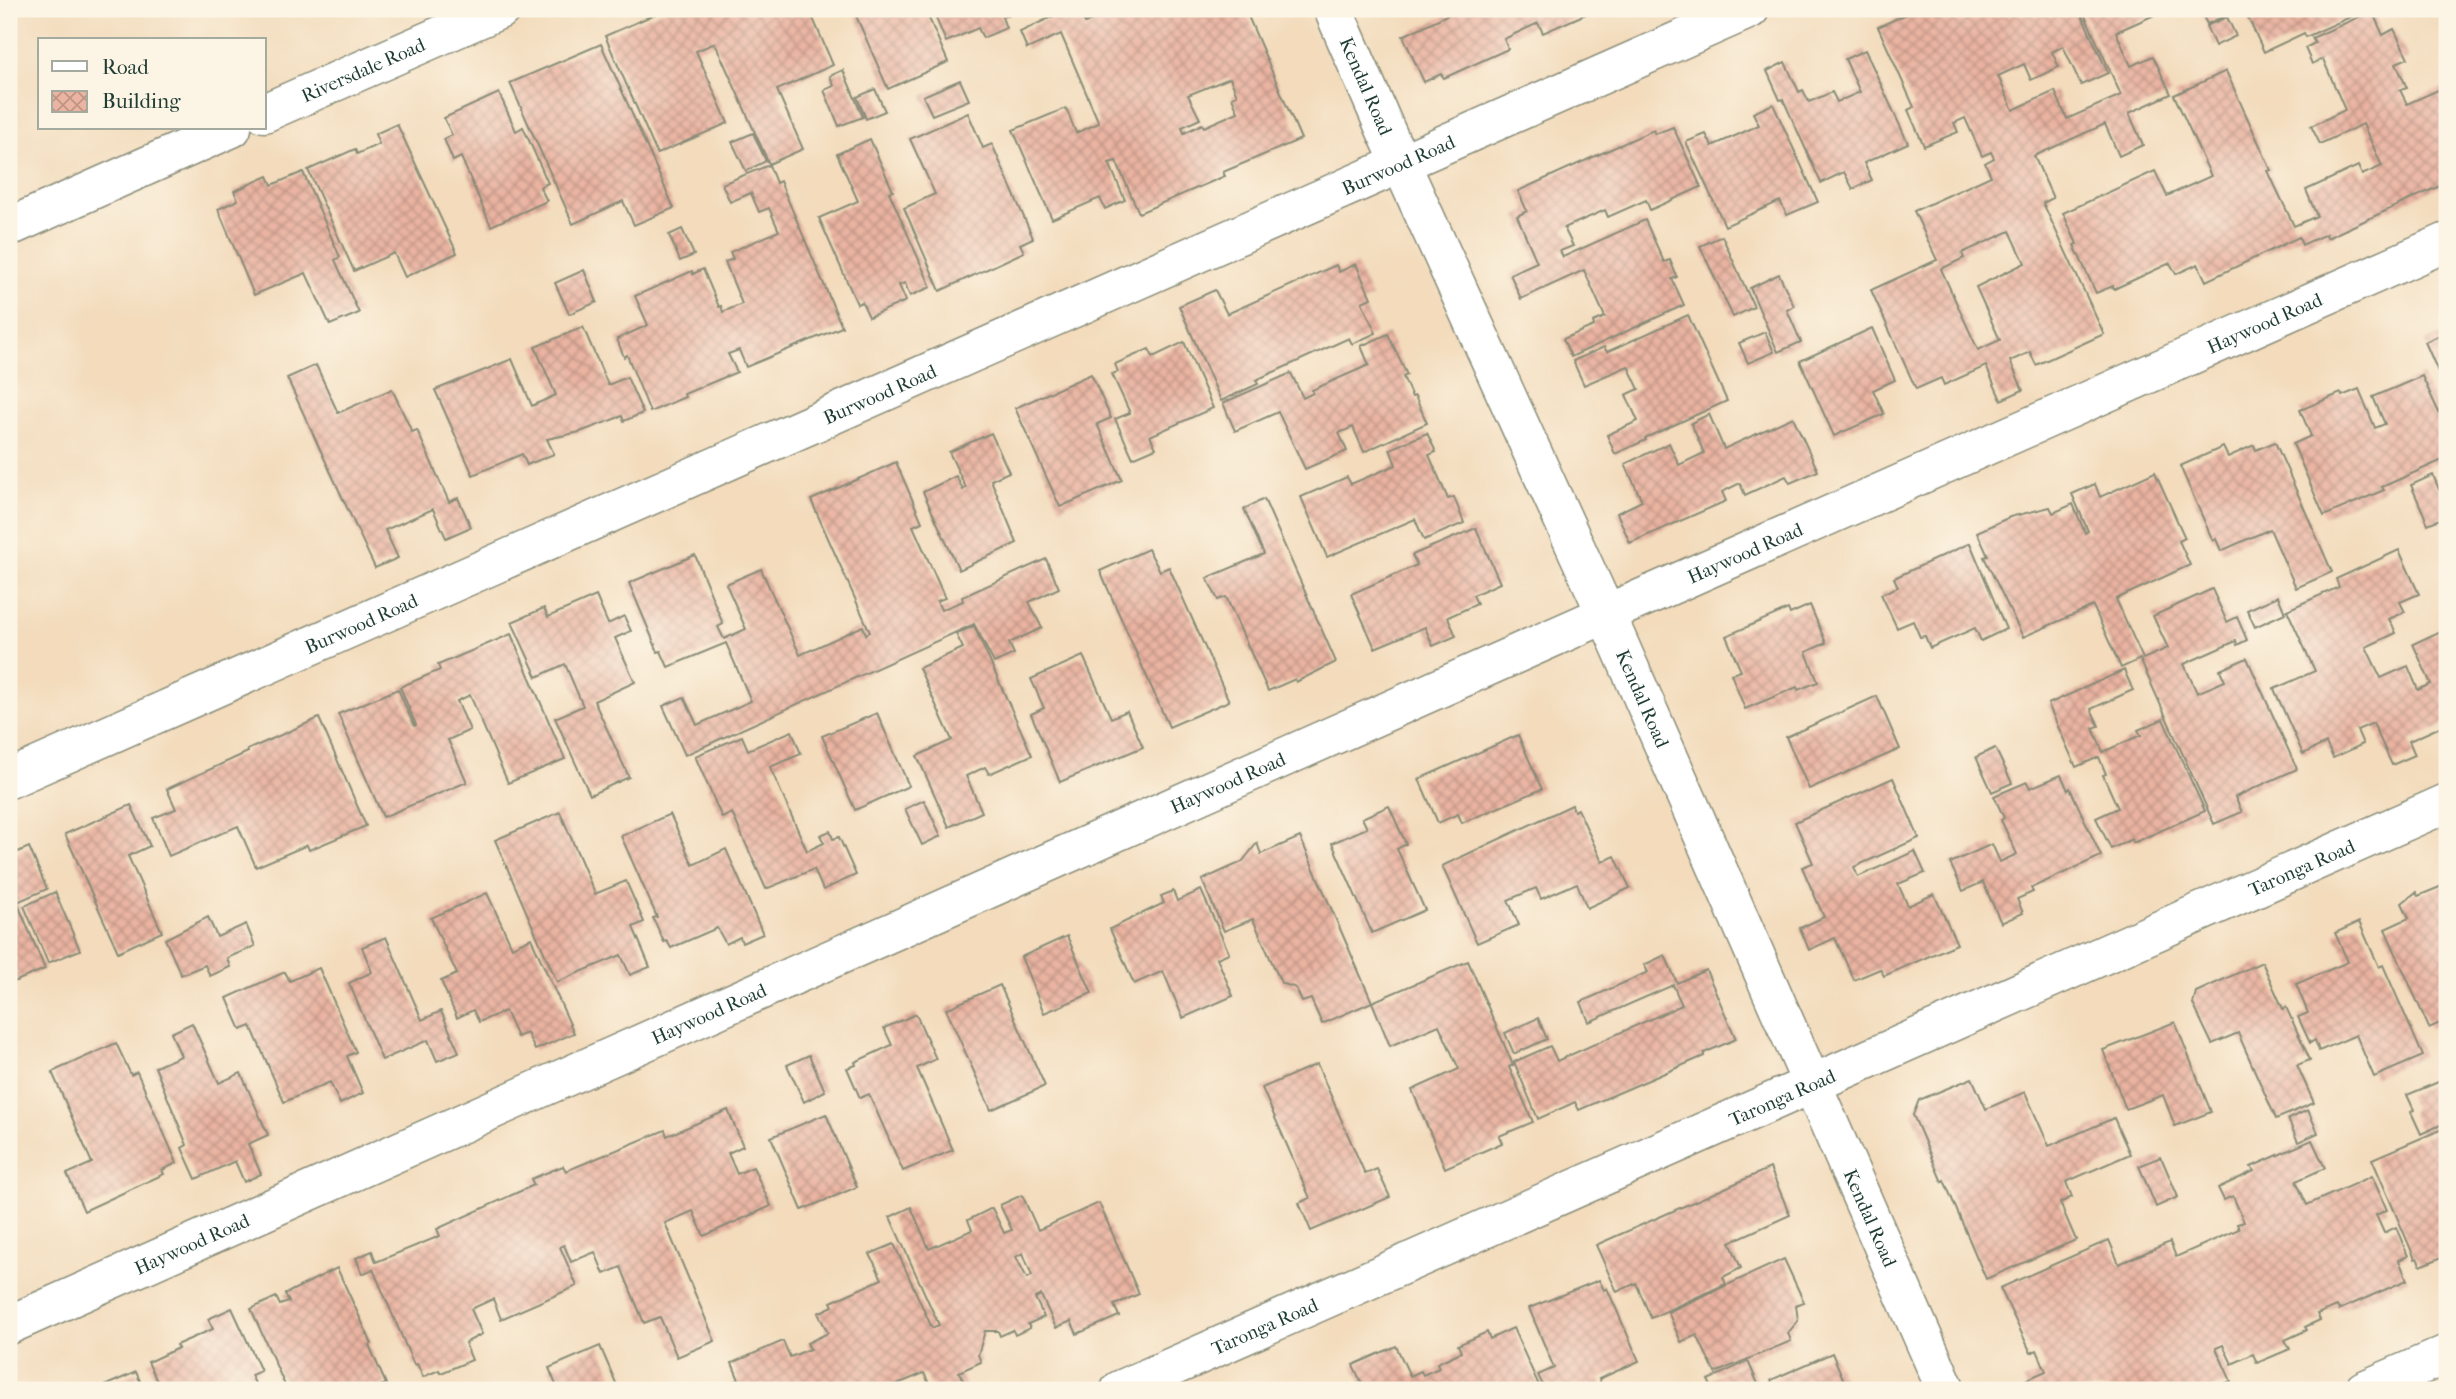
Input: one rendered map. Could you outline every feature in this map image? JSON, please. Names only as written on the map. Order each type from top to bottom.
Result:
[{"type":"street","name":"Riversdale Road","points":[[266,112],[501,9]]},
{"type":"street","name":"Kendal Road","points":[[1333,9],[1606,614],[1945,1390]]},
{"type":"street","name":"Burwood Road","points":[[9,779],[1750,9]]},
{"type":"street","points":[[9,227],[227,130]]},
{"type":"street","name":"Haywood Road","points":[[9,1325],[2447,242]]},
{"type":"street","name":"Taronga Road","points":[[1120,1390],[2447,803]]},
{"type":"street","points":[[2364,1390],[2447,1354]]},
{"type":"building","points":[[667,9],[809,9],[833,65],[777,90],[803,149],[769,164],[715,43],[696,51],[728,123],[657,154],[605,36]]},
{"type":"building","points":[[853,9],[925,9],[948,62],[888,89]]},
{"type":"building","points":[[932,9],[1021,9],[1002,17],[1006,28],[983,38],[978,28],[946,42]]},
{"type":"building","points":[[1068,9],[1079,9],[1085,23],[1117,9],[1245,9],[1301,139],[1223,172],[1225,176],[1139,213],[1116,161],[1109,163],[1125,200],[1105,209],[1100,198],[1052,219],[1013,130],[1066,108],[1076,133],[1099,123],[1061,34],[1027,49],[1020,32]],"holes":[[[1230,78],[1237,95],[1232,97],[1238,112],[1184,133],[1182,127],[1200,119],[1188,95]]]},
{"type":"building","points":[[1459,9],[1597,9],[1543,33],[1538,23],[1504,39],[1508,49],[1444,78],[1441,74],[1424,82],[1403,36]]},
{"type":"building","points":[[1918,9],[1935,9],[1937,13],[1947,9],[2079,9],[2108,73],[2081,85],[2063,46],[2052,52],[2059,67],[2031,80],[2024,64],[1998,76],[2013,110],[2055,91],[2067,119],[2121,95],[2082,9],[2168,9],[2116,32],[2131,66],[2153,56],[2171,94],[2129,113],[2143,145],[2119,156],[2105,124],[2034,156],[2053,198],[2043,203],[2104,334],[2036,365],[2030,352],[2010,361],[2023,390],[2001,400],[1986,366],[1944,385],[1941,378],[1916,389],[1871,290],[1937,260],[1914,211],[1991,176],[1985,163],[1994,158],[1991,152],[1982,156],[1965,118],[1954,123],[1958,132],[1924,146],[1908,110],[1914,107],[1878,27]],"holes":[[[2010,231],[2025,263],[1976,287],[2000,340],[1978,350],[1941,269],[1964,258],[1962,253]]]},
{"type":"building","points":[[2199,9],[2241,9],[2207,24]]},
{"type":"building","points":[[2244,9],[2368,9],[2306,37],[2304,33],[2264,52]]},
{"type":"building","points":[[2372,11],[2383,35],[2394,29],[2408,58],[2396,63],[2407,88],[2400,90],[2407,104],[2447,86],[2447,175],[2440,179],[2442,185],[2327,238],[2326,234],[2302,245],[2299,237],[2206,281],[2198,264],[2176,274],[2170,263],[2114,289],[2113,286],[2096,293],[2063,213],[2155,171],[2167,196],[2211,176],[2174,95],[2226,71],[2294,226],[2317,216],[2306,190],[2358,166],[2362,175],[2382,166],[2363,124],[2320,144],[2311,126],[2345,110],[2323,59],[2312,64],[2305,48],[2315,43],[2312,38]]},
{"type":"building","points":[[2227,17],[2236,36],[2215,46],[2206,26]]},
{"type":"building","points":[[601,44],[674,208],[634,225],[623,201],[573,224],[510,83]]},
{"type":"building","points":[[1865,50],[1908,143],[1864,163],[1872,180],[1853,189],[1844,172],[1821,183],[1783,99],[1780,100],[1767,71],[1785,62],[1799,92],[1803,90],[1809,102],[1832,92],[1837,102],[1860,92],[1845,59]]},
{"type":"building","points":[[843,70],[863,117],[839,126],[824,90],[834,86],[830,76]]},
{"type":"building","points":[[960,80],[969,100],[932,115],[923,96]]},
{"type":"building","points":[[875,89],[885,111],[866,119],[857,97]]},
{"type":"building","points":[[499,93],[516,131],[523,127],[548,183],[540,187],[547,201],[491,226],[461,157],[453,161],[444,139],[452,135],[444,118]]},
{"type":"building","points":[[1773,104],[1818,202],[1787,215],[1780,201],[1725,226],[1686,142],[1706,134],[1712,146],[1735,136],[1759,125],[1753,113]]},
{"type":"building","points":[[968,113],[983,148],[992,144],[1033,238],[1020,244],[1024,252],[940,291],[904,208],[935,194],[910,139]]},
{"type":"building","points":[[397,124],[457,253],[405,277],[394,253],[354,271],[308,170],[355,149],[357,154],[379,144],[375,134]]},
{"type":"building","points":[[1673,127],[1701,187],[1650,210],[1646,200],[1608,217],[1605,210],[1564,228],[1573,246],[1560,251],[1563,257],[1645,220],[1664,262],[1670,260],[1677,277],[1672,279],[1684,305],[1571,357],[1563,339],[1594,326],[1593,322],[1605,317],[1584,270],[1521,299],[1510,274],[1537,262],[1517,216],[1527,211],[1518,191],[1653,130],[1655,134]]},
{"type":"building","points":[[753,133],[766,161],[746,171],[732,142]]},
{"type":"building","points":[[870,139],[893,191],[889,192],[931,287],[910,296],[905,283],[899,285],[906,301],[869,317],[862,302],[857,304],[819,218],[858,201],[837,154]]},
{"type":"building","points":[[769,165],[776,183],[780,181],[842,327],[746,367],[739,350],[728,354],[737,372],[684,394],[685,397],[650,412],[627,355],[624,357],[617,339],[648,325],[635,296],[692,271],[693,274],[703,269],[723,312],[742,304],[725,262],[733,259],[730,252],[779,231],[769,208],[759,212],[751,193],[730,202],[722,184]]},
{"type":"building","points":[[303,172],[340,257],[335,260],[359,313],[330,325],[306,273],[254,295],[218,209],[238,200],[234,191],[268,176],[272,185]]},
{"type":"building","points":[[682,229],[694,255],[680,261],[669,235]]},
{"type":"building","points":[[1722,236],[1754,307],[1733,317],[1700,246]]},
{"type":"building","points":[[1356,264],[1371,298],[1362,302],[1376,333],[1352,344],[1349,338],[1256,380],[1258,384],[1221,401],[1179,306],[1215,290],[1227,314],[1336,265],[1339,272]]},
{"type":"building","points":[[584,270],[597,302],[569,314],[555,283]]},
{"type":"building","points":[[1779,274],[1794,306],[1787,310],[1801,342],[1778,352],[1750,288]]},
{"type":"building","points":[[1688,315],[1727,401],[1615,454],[1607,435],[1638,421],[1626,395],[1639,389],[1628,366],[1584,385],[1573,361],[1604,347],[1607,352]]},
{"type":"building","points":[[583,327],[608,385],[627,377],[643,413],[624,421],[622,416],[580,432],[547,439],[554,454],[527,465],[522,454],[473,475],[435,390],[512,359],[532,406],[556,395],[535,347]]},
{"type":"building","points":[[1872,328],[1895,380],[1873,390],[1884,414],[1834,436],[1800,361]]},
{"type":"building","points":[[1765,332],[1774,352],[1748,363],[1739,343]]},
{"type":"building","points":[[2447,332],[2447,392],[2425,342]]},
{"type":"building","points":[[1388,334],[1407,375],[1403,377],[1427,423],[1364,452],[1353,427],[1339,433],[1347,451],[1305,469],[1278,412],[1235,431],[1223,403],[1291,373],[1303,398],[1313,393],[1312,390],[1369,365],[1361,346]]},
{"type":"building","points":[[1184,342],[1213,408],[1150,436],[1156,448],[1133,458],[1115,419],[1130,413],[1112,374],[1118,372],[1115,364],[1149,349],[1153,357]]},
{"type":"building","points":[[316,365],[338,413],[392,389],[412,432],[417,430],[449,502],[458,498],[471,527],[446,538],[433,509],[385,530],[398,558],[375,568],[287,378]]},
{"type":"building","points":[[1091,374],[1111,418],[1097,424],[1122,480],[1060,507],[1015,408]]},
{"type":"building","points":[[2422,376],[2447,430],[2447,458],[2324,516],[2293,444],[2311,436],[2300,410],[2341,393],[2342,396],[2359,389],[2375,428],[2385,424],[2373,397]]},
{"type":"building","points":[[1709,414],[1724,449],[1793,417],[1818,471],[1790,483],[1786,476],[1745,495],[1740,483],[1722,492],[1726,501],[1630,543],[1617,513],[1642,501],[1625,464],[1669,443],[1679,465],[1704,453],[1691,423]]},
{"type":"building","points":[[991,433],[1009,472],[991,480],[1017,543],[959,570],[923,492],[956,476],[963,490],[966,488],[949,452]]},
{"type":"building","points":[[1427,433],[1436,452],[1429,455],[1448,499],[1454,497],[1464,523],[1424,540],[1415,519],[1327,557],[1301,497],[1347,477],[1351,484],[1396,465],[1390,449]]},
{"type":"building","points":[[2275,442],[2332,572],[2296,588],[2270,529],[2221,551],[2216,539],[2213,541],[2180,466],[2223,447],[2228,457],[2254,445],[2256,450]]},
{"type":"building","points":[[896,462],[922,522],[913,526],[945,598],[937,601],[941,610],[963,601],[962,597],[1046,559],[1059,588],[1029,602],[1042,628],[1009,643],[1014,654],[994,663],[974,624],[685,755],[663,706],[684,697],[697,725],[751,701],[726,643],[668,667],[661,651],[658,652],[629,583],[695,555],[723,624],[718,627],[724,639],[746,629],[726,584],[761,569],[800,655],[863,626],[866,634],[870,632],[811,500]]},
{"type":"building","points":[[2155,472],[2185,538],[2179,541],[2190,565],[2116,599],[2143,659],[2168,648],[2153,616],[2212,589],[2227,622],[2237,617],[2247,640],[2237,645],[2236,641],[2184,664],[2197,693],[2225,681],[2220,670],[2247,658],[2297,769],[2235,797],[2242,812],[2214,824],[2140,659],[2121,668],[2093,606],[2023,637],[1984,557],[1988,556],[1977,532],[2010,517],[2050,507],[2053,513],[2073,504],[2085,533],[2088,531],[2072,494],[2095,484],[2100,497]]},
{"type":"building","points":[[2433,475],[2447,508],[2447,516],[2428,524],[2411,485]]},
{"type":"building","points":[[1264,499],[1336,662],[1296,682],[1295,679],[1268,691],[1226,597],[1218,600],[1207,578],[1264,554],[1244,509]]},
{"type":"building","points":[[1476,528],[1500,583],[1473,595],[1477,604],[1448,617],[1456,636],[1433,646],[1425,627],[1375,648],[1351,594],[1417,565],[1412,555]]},
{"type":"building","points":[[1970,543],[2006,629],[1981,641],[1975,628],[1930,648],[1925,636],[1920,637],[1913,621],[1897,628],[1881,594],[1898,587],[1894,578]]},
{"type":"building","points":[[1148,549],[1160,571],[1169,567],[1229,701],[1169,727],[1100,571]]},
{"type":"building","points":[[2399,550],[2419,594],[2400,602],[2405,612],[2389,619],[2396,633],[2366,647],[2381,678],[2408,666],[2418,690],[2431,684],[2413,644],[2447,628],[2447,724],[2409,741],[2415,755],[2392,765],[2373,723],[2357,730],[2363,744],[2333,758],[2326,743],[2303,754],[2274,689],[2315,671],[2287,610],[2339,587],[2336,579]]},
{"type":"building","points":[[596,596],[608,624],[624,616],[631,631],[615,638],[635,682],[594,701],[629,777],[590,795],[555,718],[583,706],[565,664],[537,677],[512,622],[544,608],[548,617]]},
{"type":"building","points":[[2278,596],[2285,613],[2255,627],[2247,610]]},
{"type":"building","points":[[1810,605],[1826,643],[1806,652],[1818,682],[1798,690],[1797,687],[1745,709],[1731,674],[1741,671],[1726,636],[1788,609],[1790,614]]},
{"type":"building","points":[[974,626],[1032,755],[989,774],[985,767],[966,776],[982,812],[949,827],[917,756],[952,740],[919,668],[963,648],[956,634]]},
{"type":"building","points":[[511,634],[565,759],[508,783],[470,695],[457,701],[470,730],[448,740],[467,782],[383,817],[338,714],[398,689],[414,726],[416,725],[400,687],[440,670],[438,665]]},
{"type":"building","points":[[1083,656],[1111,718],[1127,711],[1143,747],[1060,782],[1031,714],[1044,708],[1031,679]]},
{"type":"building","points":[[2124,670],[2133,690],[2091,709],[2099,726],[2093,728],[2103,752],[2141,735],[2138,730],[2163,719],[2205,811],[2133,843],[2132,839],[2111,849],[2096,818],[2118,808],[2103,775],[2106,774],[2099,757],[2076,767],[2048,704]]},
{"type":"building","points":[[1877,696],[1900,749],[1809,789],[1786,737]]},
{"type":"building","points":[[877,713],[909,786],[855,810],[822,736]]},
{"type":"building","points":[[319,718],[366,826],[309,850],[307,845],[256,867],[238,826],[169,856],[153,818],[176,809],[167,789]]},
{"type":"building","points":[[792,731],[801,754],[770,767],[807,851],[824,843],[820,835],[830,831],[833,839],[839,837],[856,875],[823,890],[814,869],[766,889],[732,813],[722,818],[695,756],[742,736],[748,750]]},
{"type":"building","points":[[1518,735],[1542,789],[1462,823],[1458,814],[1438,823],[1419,779]]},
{"type":"building","points":[[1995,748],[2012,783],[1992,792],[1976,757]]},
{"type":"building","points":[[2061,775],[2068,790],[2070,788],[2101,856],[2031,888],[2033,892],[2017,899],[2023,913],[2001,923],[1983,882],[1963,891],[1950,863],[1992,844],[2000,862],[2017,854],[2001,820],[2004,818],[1994,796],[2027,782],[2030,788]]},
{"type":"building","points":[[1893,778],[1919,838],[1854,867],[1858,877],[1915,851],[1925,873],[1898,884],[1908,906],[1934,894],[1957,944],[1884,976],[1880,969],[1854,980],[1835,938],[1809,950],[1800,928],[1824,917],[1802,867],[1813,863],[1795,822]]},
{"type":"building","points":[[924,800],[941,836],[922,845],[905,809]]},
{"type":"building","points":[[131,805],[150,846],[128,856],[162,932],[118,952],[65,834]]},
{"type":"building","points":[[1572,805],[1574,811],[1578,809],[1602,862],[1615,856],[1630,888],[1587,908],[1577,883],[1541,899],[1536,888],[1508,900],[1519,925],[1477,943],[1442,866]]},
{"type":"building","points":[[1389,806],[1406,844],[1397,849],[1425,910],[1372,933],[1332,843],[1367,828],[1362,818]]},
{"type":"building","points":[[560,812],[595,894],[626,881],[644,922],[633,927],[650,967],[630,975],[621,955],[557,982],[495,840]]},
{"type":"building","points":[[670,814],[693,865],[726,849],[763,934],[742,943],[740,937],[726,944],[717,928],[671,948],[667,941],[664,942],[653,918],[657,917],[621,836]]},
{"type":"building","points":[[1300,837],[1372,1002],[1322,1024],[1311,999],[1302,1002],[1296,988],[1281,983],[1253,919],[1224,931],[1202,880],[1242,862],[1257,843],[1261,854]]},
{"type":"building","points":[[29,847],[47,889],[17,902],[45,969],[9,984],[9,856]]},
{"type":"building","points":[[2447,884],[2447,1020],[2429,1028],[2385,929],[2409,918],[2402,903],[2416,892],[2418,896]]},
{"type":"building","points":[[1201,890],[1229,953],[1217,958],[1233,996],[1183,1018],[1163,971],[1134,984],[1110,929],[1164,903],[1161,896],[1173,891],[1177,901]]},
{"type":"building","points":[[55,892],[80,950],[48,963],[24,906]]},
{"type":"building","points":[[487,893],[512,947],[531,938],[574,1033],[535,1050],[527,1033],[517,1037],[505,1011],[479,1022],[473,1010],[457,1018],[441,981],[457,974],[431,918]]},
{"type":"building","points":[[208,917],[217,937],[246,924],[255,946],[227,958],[230,967],[210,976],[205,965],[181,975],[165,939]]},
{"type":"building","points":[[2359,922],[2379,967],[2383,965],[2423,1056],[2374,1077],[2356,1035],[2319,1051],[2315,1040],[2310,1043],[2298,1017],[2308,1013],[2296,984],[2348,962],[2335,933]]},
{"type":"building","points":[[1067,936],[1092,993],[1044,1013],[1021,957]]},
{"type":"building","points":[[386,937],[422,1020],[441,1011],[459,1052],[437,1061],[428,1040],[382,1060],[349,983],[372,972],[362,947]]},
{"type":"building","points":[[1665,955],[1677,983],[1706,970],[1736,1039],[1704,1053],[1704,1056],[1579,1110],[1575,1102],[1538,1119],[1514,1062],[1550,1046],[1557,1061],[1682,1005],[1673,985],[1589,1022],[1581,1002],[1648,972],[1644,965]]},
{"type":"building","points":[[1468,961],[1513,1065],[1509,1067],[1533,1122],[1499,1136],[1502,1143],[1445,1168],[1412,1090],[1459,1069],[1439,1025],[1390,1046],[1372,1002]]},
{"type":"building","points":[[2262,962],[2310,1060],[2297,1065],[2314,1103],[2276,1119],[2238,1033],[2212,1044],[2193,1004],[2196,992]]},
{"type":"building","points":[[319,968],[356,1052],[347,1056],[363,1093],[340,1104],[330,1082],[284,1102],[251,1026],[241,1030],[227,998],[285,972],[290,981]]},
{"type":"building","points":[[1000,985],[1045,1086],[991,1110],[946,1009]]},
{"type":"building","points":[[916,1014],[936,1059],[917,1068],[953,1150],[903,1171],[869,1094],[860,1098],[847,1068],[892,1045],[884,1028]]},
{"type":"building","points":[[1538,1018],[1547,1039],[1514,1054],[1505,1033]]},
{"type":"building","points":[[2175,1022],[2211,1112],[2175,1126],[2163,1095],[2126,1109],[2103,1050]]},
{"type":"building","points":[[192,1023],[219,1083],[241,1073],[268,1135],[248,1144],[261,1174],[244,1182],[235,1161],[196,1179],[182,1148],[187,1145],[155,1067],[181,1056],[171,1033]]},
{"type":"building","points":[[116,1043],[131,1075],[137,1072],[177,1163],[162,1170],[164,1174],[84,1211],[67,1174],[92,1163],[52,1072]]},
{"type":"building","points":[[809,1055],[825,1091],[804,1102],[787,1065]]},
{"type":"building","points":[[1317,1064],[1365,1174],[1377,1169],[1390,1197],[1311,1231],[1299,1203],[1310,1198],[1262,1088]]},
{"type":"building","points":[[1972,1078],[1986,1109],[2025,1092],[2049,1146],[2114,1118],[2130,1154],[2066,1182],[2072,1197],[2060,1203],[2076,1240],[1986,1279],[1913,1115],[1919,1100]]},
{"type":"building","points":[[2443,1080],[2447,1088],[2447,1122],[2421,1134],[2407,1095]]},
{"type":"building","points":[[728,1110],[743,1146],[728,1153],[737,1174],[753,1167],[771,1206],[704,1236],[693,1211],[665,1223],[715,1341],[677,1357],[660,1317],[644,1323],[621,1267],[604,1274],[595,1252],[571,1262],[564,1245],[560,1247],[577,1286],[501,1319],[493,1299],[471,1309],[482,1334],[465,1343],[472,1360],[441,1373],[439,1370],[423,1377],[417,1364],[414,1365],[373,1269],[362,1274],[356,1258],[372,1251],[376,1262],[440,1236],[437,1229],[534,1185],[531,1179],[563,1166],[566,1171],[665,1130],[667,1136]]},
{"type":"building","points":[[2308,1110],[2318,1133],[2298,1142],[2288,1119]]},
{"type":"building","points":[[826,1114],[857,1187],[802,1210],[771,1137]]},
{"type":"building","points":[[2447,1127],[2447,1255],[2421,1266],[2417,1258],[2415,1259],[2372,1159]]},
{"type":"building","points":[[2312,1140],[2325,1168],[2296,1181],[2307,1205],[2372,1176],[2387,1210],[2376,1215],[2384,1233],[2396,1227],[2408,1256],[2399,1260],[2407,1280],[2339,1310],[2337,1306],[2317,1314],[2320,1320],[2305,1327],[2307,1330],[2285,1340],[2290,1349],[2257,1363],[2253,1354],[2232,1364],[2223,1345],[2216,1348],[2231,1381],[2209,1390],[2027,1390],[2023,1381],[2046,1371],[2037,1350],[2031,1353],[2000,1288],[2109,1240],[2119,1264],[2170,1242],[2176,1257],[2239,1229],[2237,1224],[2244,1222],[2233,1196],[2224,1200],[2218,1188],[2254,1171],[2251,1167]]},
{"type":"building","points":[[2161,1157],[2178,1197],[2156,1207],[2139,1166]]},
{"type":"building","points":[[1770,1168],[1790,1215],[1730,1242],[1741,1268],[1723,1277],[1726,1284],[1651,1318],[1636,1283],[1617,1292],[1596,1245]]},
{"type":"building","points":[[1022,1195],[1038,1230],[1099,1203],[1139,1294],[1114,1305],[1119,1316],[1077,1334],[1071,1321],[1056,1328],[1041,1295],[1035,1298],[1044,1317],[1028,1324],[1030,1328],[1015,1335],[1013,1330],[1000,1336],[998,1331],[985,1331],[978,1355],[981,1362],[959,1372],[967,1388],[963,1390],[932,1390],[924,1373],[883,1390],[740,1390],[732,1363],[783,1341],[790,1357],[810,1349],[807,1343],[828,1333],[818,1313],[833,1306],[831,1302],[882,1279],[870,1254],[894,1244],[932,1328],[939,1325],[890,1217],[911,1207],[929,1249],[972,1230],[968,1220],[992,1208],[1004,1233],[1012,1230],[1000,1205]],"holes":[[[1023,1253],[1032,1276],[1027,1278],[1016,1257]]]},
{"type":"building","points":[[1784,1259],[1804,1302],[1796,1305],[1798,1321],[1788,1333],[1791,1341],[1715,1373],[1697,1335],[1681,1342],[1668,1312]]},
{"type":"building","points":[[337,1268],[372,1344],[369,1345],[386,1384],[369,1390],[287,1390],[251,1309],[276,1297],[280,1305],[289,1302],[285,1294]]},
{"type":"building","points":[[1599,1280],[1604,1290],[1607,1288],[1639,1361],[1599,1379],[1604,1390],[1545,1390],[1538,1375],[1554,1368],[1529,1308]]},
{"type":"building","points":[[232,1308],[261,1371],[251,1375],[258,1390],[161,1390],[148,1362],[178,1348],[176,1345],[213,1329],[208,1319]]},
{"type":"building","points":[[1513,1328],[1541,1390],[1365,1390],[1353,1365],[1396,1346],[1410,1376],[1421,1371],[1423,1375],[1439,1368],[1437,1363],[1461,1352],[1458,1345],[1487,1332],[1490,1339]]},
{"type":"building","points":[[600,1346],[619,1390],[558,1390],[549,1368]]},
{"type":"building","points":[[1832,1353],[1848,1390],[1775,1390],[1771,1380]]},
{"type":"building","points":[[1748,1361],[1758,1384],[1743,1390],[1713,1390],[1708,1380]]},
{"type":"building","points":[[136,1372],[144,1390],[95,1390]]}]
